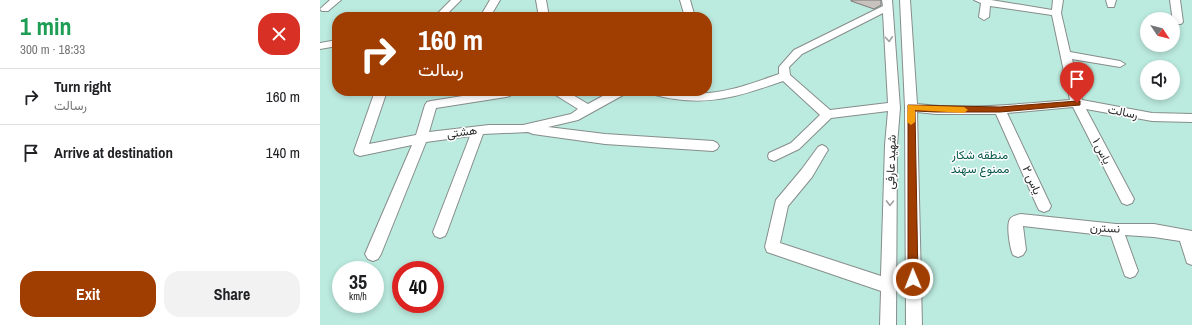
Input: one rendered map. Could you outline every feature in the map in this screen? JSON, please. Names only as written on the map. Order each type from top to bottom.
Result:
[{"type":"street","points":[[325,9],[336,0]]},
{"type":"street","points":[[444,12],[456,0]]},
{"type":"street","points":[[488,12],[495,0]]},
{"type":"street","points":[[541,0],[543,12]]},
{"type":"street","points":[[685,0],[689,12]]},
{"type":"street","name":"شهید عارفی","points":[[905,0],[911,108],[914,325]]},
{"type":"street","points":[[984,17],[983,0],[1056,13],[1058,0]]},
{"type":"street","points":[[1175,0],[1177,12]]},
{"type":"street","points":[[774,156],[795,146],[828,114],[786,76],[784,67],[798,52],[887,4]]},
{"type":"street","name":"شهید عارفی","points":[[887,4],[893,106],[888,325]]},
{"type":"street","name":"یاس ۱","points":[[1056,13],[1077,103],[1126,199]]},
{"type":"street","points":[[320,46],[332,44]]},
{"type":"street","points":[[1066,55],[1120,64]]},
{"type":"street","points":[[676,96],[700,99],[737,93],[786,76]]},
{"type":"street","name":"هشتی","points":[[379,96],[360,151],[420,138],[478,130],[523,129],[574,117],[612,96]]},
{"type":"street","points":[[374,254],[420,138],[431,106],[489,96]]},
{"type":"street","points":[[566,96],[588,110]]},
{"type":"street","name":"رسالت","points":[[828,114],[893,106],[900,112],[906,112],[911,108],[936,110],[1000,110],[1077,103],[1152,117],[1192,118]]},
{"type":"street","name":"یاس ۲","points":[[1000,110],[1044,206]]},
{"type":"street","points":[[523,129],[605,139],[713,146]]},
{"type":"street","points":[[440,232],[478,130]]},
{"type":"street","points":[[822,150],[807,173],[782,204],[772,247],[888,286]]},
{"type":"street","name":"نسترن","points":[[1018,250],[1015,223],[1017,221],[1116,230],[1127,229],[1168,232],[1189,237]]},
{"type":"street","points":[[1116,230],[1130,270]]},
{"type":"street","points":[[1189,237],[1192,258]]},
{"type":"green space","name":"منطقه شکار ممنوع سهند","points":[[320,0],[1192,0],[1192,325],[320,325]]},
{"type":"building","points":[[851,0],[881,0],[881,5],[874,9]]},
{"type":"slow traffic","points":[[911,122],[911,107],[936,110],[964,110]]},
{"type":"route","points":[[913,279],[911,107],[936,110],[1000,110],[1077,103]]}]
